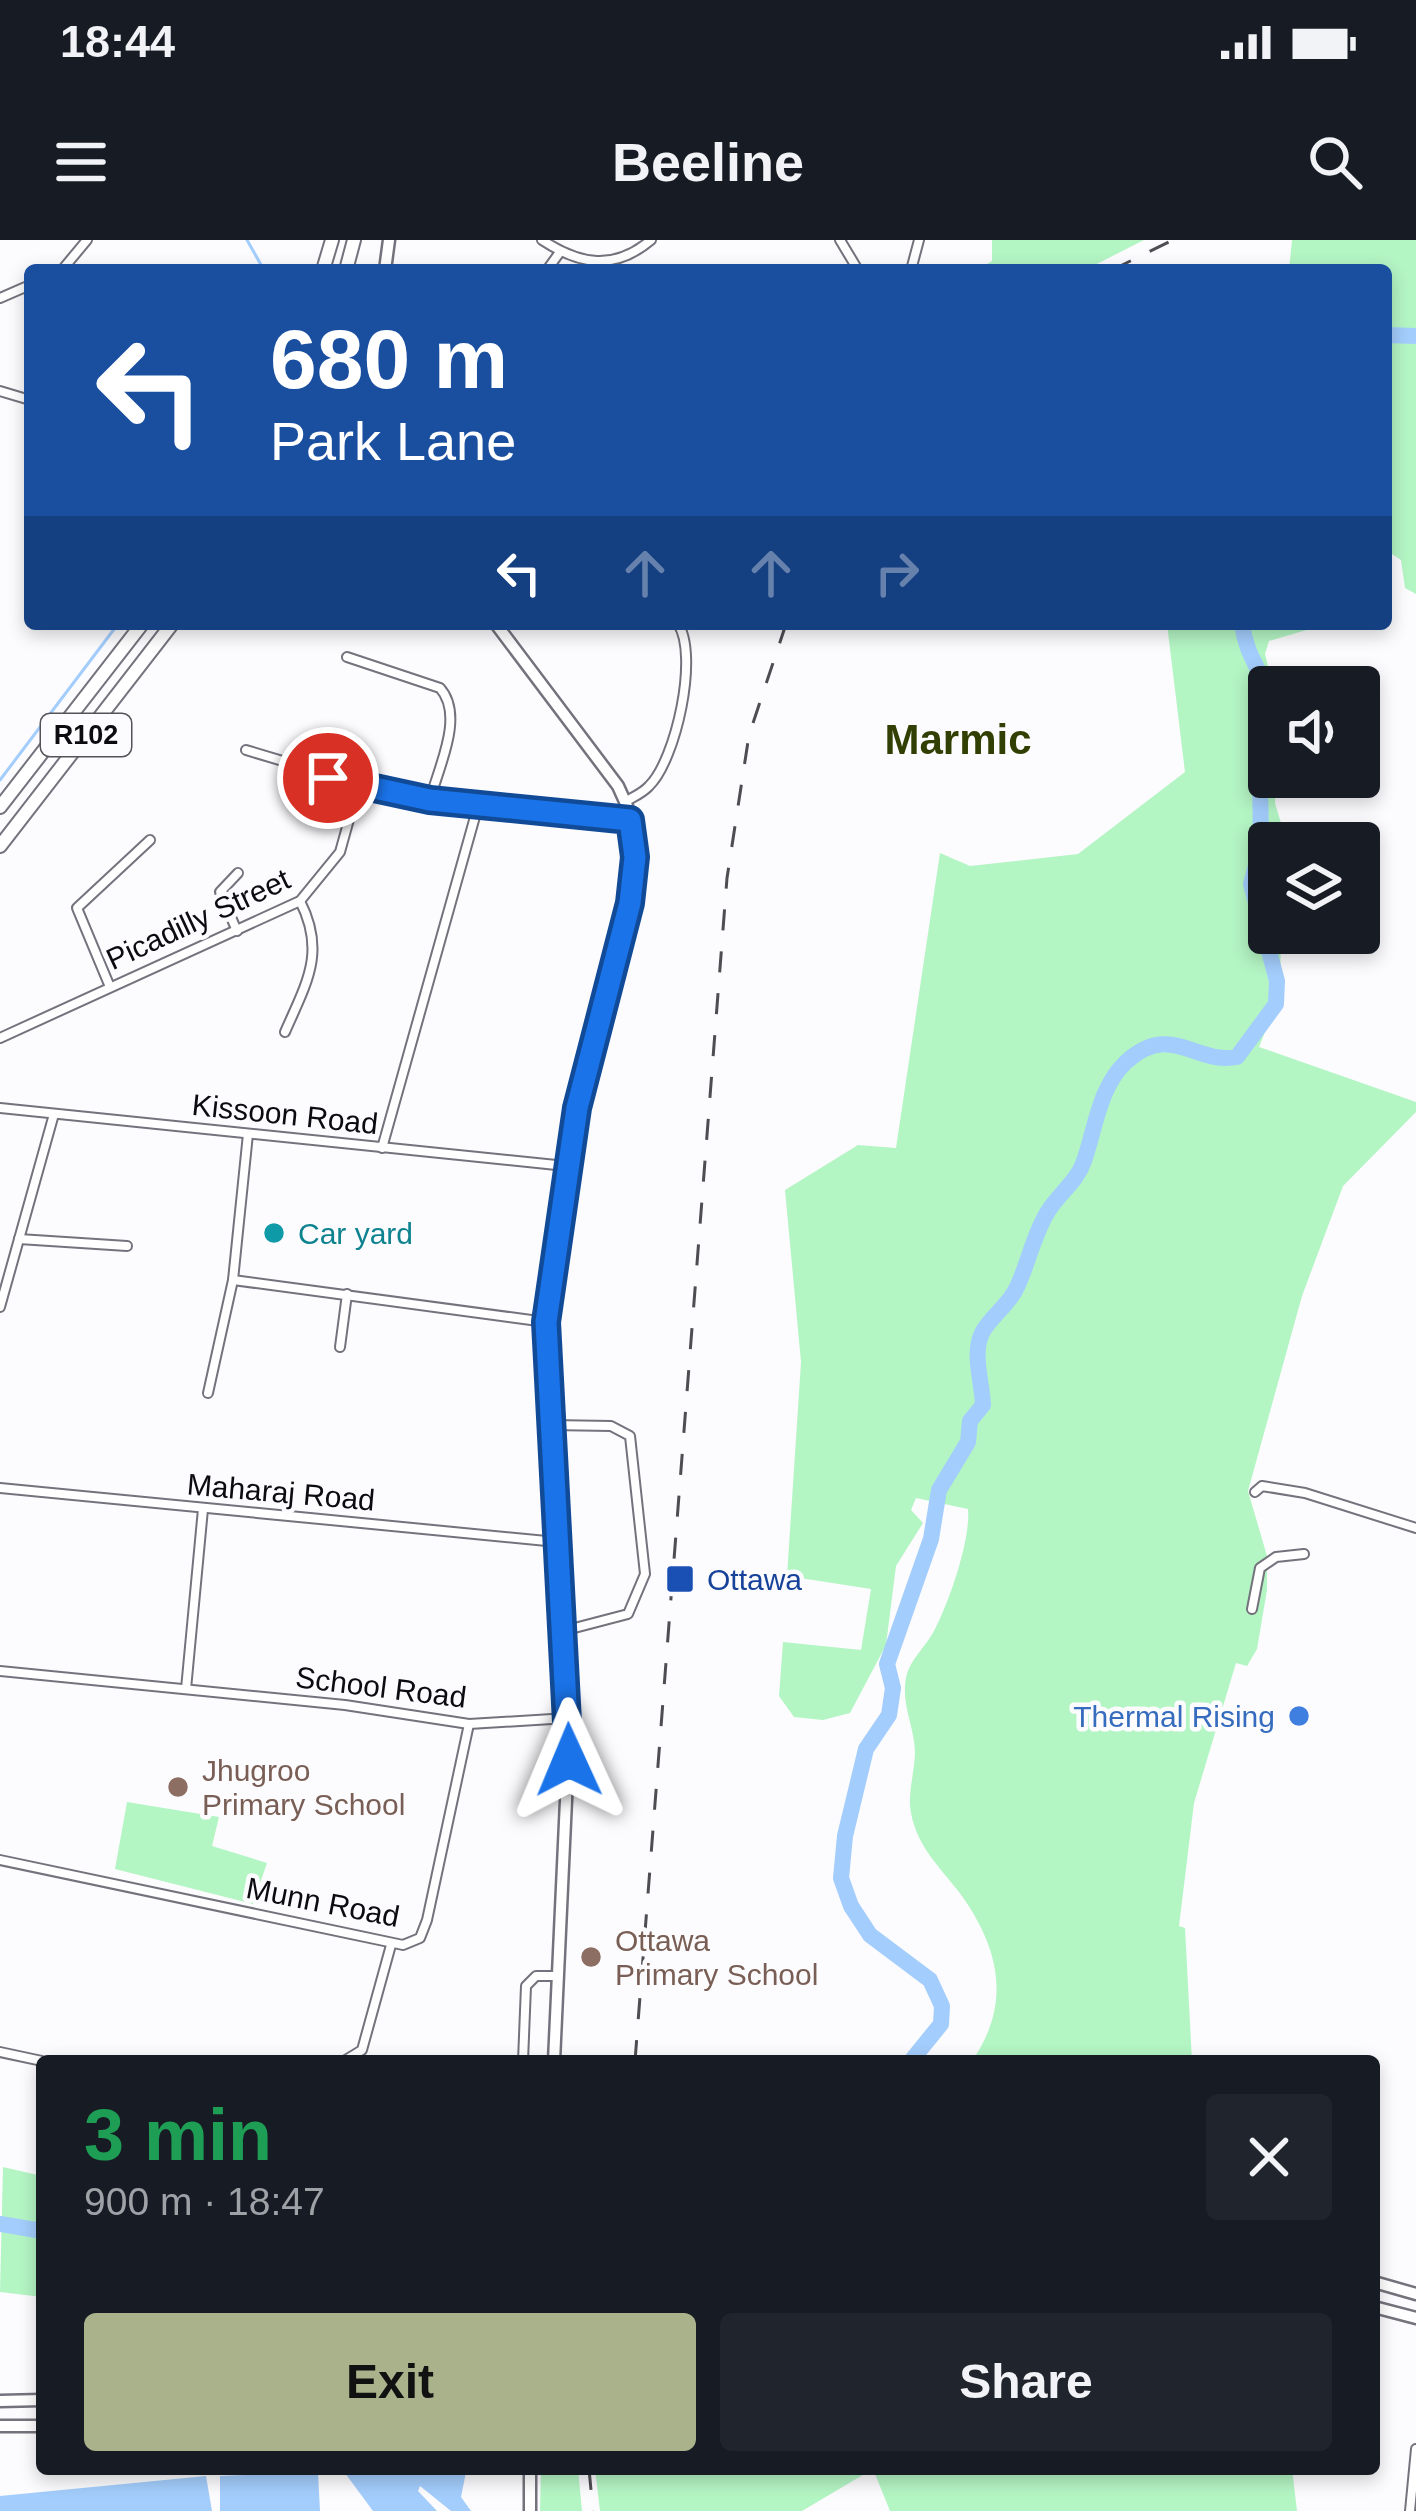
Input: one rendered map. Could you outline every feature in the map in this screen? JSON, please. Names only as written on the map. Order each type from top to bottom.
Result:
[{"type":"main road","name":"R102","points":[[0,807],[137,630]]},
{"type":"main road","name":"R102","points":[[0,846],[167,630]]},
{"type":"street","points":[[67,264],[87,240]]},
{"type":"street","points":[[542,240],[560,252],[598,264]]},
{"type":"street","points":[[622,264],[651,240]]},
{"type":"street","points":[[551,264],[560,252]]},
{"type":"street","points":[[500,630],[626,802],[635,857],[630,903],[566,1166],[546,1322],[563,1631],[562,1718],[569,1735],[554,2055]]},
{"type":"street","points":[[626,802],[657,776],[674,734],[686,661],[679,630]]},
{"type":"street","points":[[347,658],[440,688],[447,696],[452,718],[430,800]]},
{"type":"street","points":[[246,750],[358,787],[478,806],[630,820]]},
{"type":"street","name":"Picadilly Street","points":[[0,1038],[299,901],[340,853],[358,787]]},
{"type":"street","points":[[382,1148],[478,806]]},
{"type":"street","points":[[110,987],[77,908],[151,840]]},
{"type":"street","points":[[237,932],[220,892],[238,873]]},
{"type":"street","points":[[285,1032],[316,939],[299,901]]},
{"type":"street","name":"Kissoon Road","points":[[0,1108],[566,1166]]},
{"type":"street","points":[[0,1307],[54,1114]]},
{"type":"street","points":[[208,1393],[233,1280],[248,1134]]},
{"type":"street","points":[[19,1239],[127,1246]]},
{"type":"street","points":[[233,1280],[546,1322]]},
{"type":"street","points":[[340,1347],[347,1294]]},
{"type":"street","points":[[550,1425],[611,1426],[629,1436],[644,1559],[642,1588],[628,1614],[563,1631]]},
{"type":"street","points":[[1256,1492],[1262,1486],[1305,1493],[1416,1528]]},
{"type":"street","name":"Maharaj Road","points":[[0,1488],[557,1542]]},
{"type":"street","points":[[187,1689],[203,1509]]},
{"type":"street","points":[[1252,1610],[1260,1568],[1276,1558],[1304,1554]]},
{"type":"street","name":"School Road","points":[[0,1671],[469,1724],[562,1718]]},
{"type":"street","name":"Munn Road","points":[[0,1860],[391,1945],[413,1942],[423,1932],[469,1724]]},
{"type":"street","points":[[354,2055],[362,2050],[391,1945]]},
{"type":"street","points":[[524,2055],[526,1987],[536,1976],[559,1976]]},
{"type":"street","points":[[0,2052],[36,2060]]},
{"type":"street","points":[[1380,2284],[1416,2291]]},
{"type":"street","points":[[1380,2308],[1416,2318]]},
{"type":"street","points":[[1380,2308],[1416,2328]]},
{"type":"street","points":[[0,2401],[36,2400]]},
{"type":"street","points":[[0,2426],[36,2426]]},
{"type":"street","points":[[1410,2511],[1416,2449]]},
{"type":"street","points":[[527,2475],[530,2511]]},
{"type":"green space","points":[[992,240],[1144,240],[1097,264],[987,264],[992,261]]},
{"type":"green space","points":[[1292,240],[1416,240],[1416,594],[1405,588],[1401,560],[1392,554],[1392,264],[1290,264]]},
{"type":"green space","points":[[1168,630],[1307,630],[1269,641],[1268,666],[1248,666],[1248,798],[1275,798],[1281,822],[1248,822],[1248,954],[1281,954],[1280,994],[1259,1047],[1416,1102],[1416,1112],[1343,1186],[1302,1296],[1248,1491],[1267,1556],[1267,1590],[1257,1649],[1247,1666],[1236,1663],[1194,1803],[1179,1926],[1185,1928],[1192,2055],[976,2055],[993,2018],[996,1976],[992,1955],[973,1913],[928,1852],[912,1819],[915,1751],[905,1688],[911,1665],[934,1631],[952,1588],[963,1553],[968,1509],[916,1498],[911,1510],[923,1523],[896,1566],[886,1645],[850,1713],[823,1720],[794,1717],[779,1696],[783,1642],[861,1650],[871,1589],[787,1576],[801,1362],[785,1190],[858,1145],[896,1148],[940,853],[970,866],[1078,854],[1185,772]]},
{"type":"green space","points":[[127,1802],[219,1817],[212,1846],[267,1863],[253,1904],[115,1869]]},
{"type":"green space","points":[[3,2167],[36,2175],[36,2296],[0,2292]]},
{"type":"green space","points":[[541,2475],[579,2475],[582,2511],[540,2511]]},
{"type":"green space","points":[[596,2475],[863,2475],[802,2511],[600,2511]]},
{"type":"green space","points":[[875,2475],[1293,2475],[1297,2511],[890,2511]]},
{"type":"water","points":[[318,2475],[320,2511],[220,2511],[220,2476]]},
{"type":"water","points":[[346,2475],[465,2475],[461,2497],[471,2511],[451,2511],[420,2486],[418,2491],[437,2511],[373,2511]]},
{"type":"water","points":[[206,2476],[212,2511],[0,2511],[0,2496]]},
{"type":"waterway","points":[[247,240],[261,264]]},
{"type":"waterway","points":[[1392,335],[1416,336]]},
{"type":"waterway","points":[[0,780],[113,630]]},
{"type":"waterway","points":[[1243,630],[1256,666]]},
{"type":"waterway","points":[[916,2055],[941,2024],[942,2006],[930,1980],[870,1935],[851,1906],[841,1878],[845,1836],[866,1749],[889,1715],[893,1688],[887,1664],[931,1539],[939,1490],[968,1442],[970,1421],[983,1405],[978,1359],[982,1333],[1013,1295],[1042,1222],[1081,1168],[1099,1109],[1117,1072],[1142,1050],[1156,1045],[1237,1057],[1276,1004],[1277,981],[1251,884],[1261,847],[1260,798]]},
{"type":"waterway","points":[[0,2224],[36,2230]]},
{"type":"railway","points":[[1124,264],[1173,240]]},
{"type":"railway","points":[[635,2055],[727,878],[749,735],[784,630]]},
{"type":"railway","points":[[590,2475],[593,2511]]},
{"type":"place","name":"Car yard","points":[[274,1233]]},
{"type":"place","name":"Ottawa","points":[[680,1579]]},
{"type":"place","name":"Thermal Rising","points":[[1299,1716]]},
{"type":"place","name":"Jhugroo Primary School","points":[[178,1787]]},
{"type":"place","name":"Ottawa Primary School","points":[[591,1957]]},
{"type":"district","name":"Marmic","points":[[958,739]]},
{"type":"route","points":[[328,778],[430,800],[630,820],[635,857],[630,903],[577,1108],[546,1322],[569,1760]]}]
